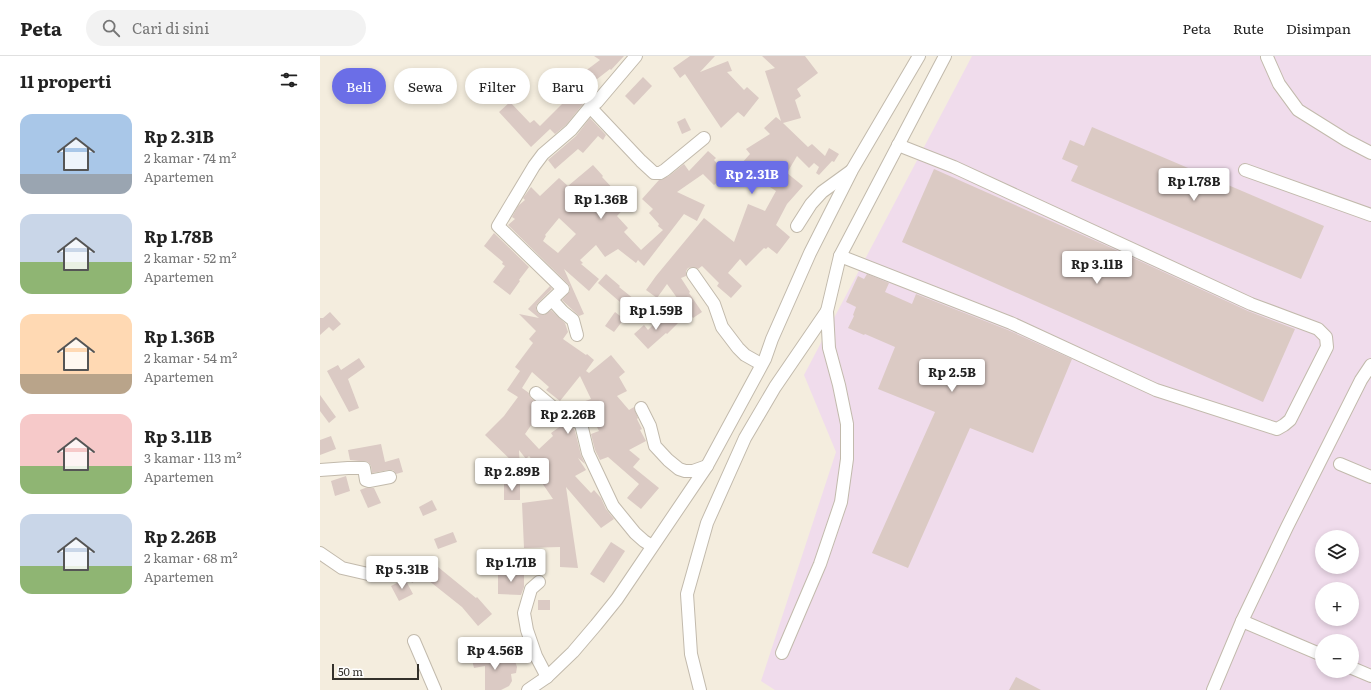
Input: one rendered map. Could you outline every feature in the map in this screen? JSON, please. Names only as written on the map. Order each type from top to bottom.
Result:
[{"type":"street","points":[[543,308],[563,289],[498,226],[534,166],[543,154],[570,130],[590,107],[597,102],[636,56]]},
{"type":"street","points":[[528,690],[547,677],[573,652],[617,599],[707,466],[761,364],[810,253],[852,170],[918,56]]},
{"type":"street","points":[[782,652],[820,564],[841,502],[847,459],[847,424],[839,385],[829,348],[828,311],[840,256],[945,56]]},
{"type":"street","points":[[1267,56],[1279,84],[1298,110],[1346,140],[1371,153]]},
{"type":"street","points":[[590,107],[654,173],[660,173],[665,170],[704,138]]},
{"type":"street","points":[[840,256],[1011,323],[1156,390],[1277,429],[1284,426],[1290,420],[1327,347],[1326,337],[1318,329],[1251,304],[954,167],[898,145]]},
{"type":"street","points":[[797,226],[811,204],[822,192],[852,170]]},
{"type":"street","points":[[1245,170],[1371,215]]},
{"type":"street","points":[[693,274],[714,304],[722,327],[745,355],[761,364]]},
{"type":"street","points":[[552,300],[573,320],[577,335]]},
{"type":"street","points":[[700,690],[691,654],[687,594],[707,523],[745,438],[776,387],[828,311]]},
{"type":"street","points":[[1212,690],[1242,621],[1287,527],[1361,380],[1371,365]]},
{"type":"street","points":[[536,393],[555,409],[581,424],[588,453],[613,506],[635,532],[644,541],[652,546]]},
{"type":"street","points":[[641,408],[650,426],[655,446],[668,460],[679,469],[685,471],[693,471],[707,466]]},
{"type":"street","points":[[1340,464],[1371,477]]},
{"type":"street","points":[[320,470],[364,468],[366,480],[369,481],[390,478]]},
{"type":"street","points":[[320,553],[342,568],[368,574]]},
{"type":"street","points":[[539,582],[531,589],[524,613],[527,630],[536,656],[547,677]]},
{"type":"street","points":[[1242,621],[1315,652]]},
{"type":"street","points":[[414,641],[435,690]]},
{"type":"street","points":[[1359,671],[1371,676]]},
{"type":"shaded area","points":[[972,56],[1371,56],[1371,690],[775,690],[761,681],[836,452],[804,375]]},
{"type":"building","points":[[594,56],[624,56],[611,70],[610,69],[598,78],[598,68],[589,68],[600,60]]},
{"type":"building","points":[[690,56],[715,56],[700,72],[728,61],[732,71],[727,72],[744,90],[747,87],[759,98],[744,117],[738,112],[721,128],[685,74],[680,78],[673,68]]},
{"type":"building","points":[[762,56],[805,56],[818,73],[797,89],[801,96],[795,100],[801,118],[783,123],[808,147],[812,144],[825,156],[829,148],[839,154],[834,162],[832,161],[819,175],[816,173],[819,167],[814,163],[809,168],[797,156],[787,173],[803,186],[787,204],[776,225],[790,237],[777,254],[768,247],[766,249],[764,248],[746,266],[740,259],[728,273],[742,286],[731,298],[717,286],[719,283],[702,266],[698,269],[693,267],[688,268],[686,271],[686,276],[681,278],[702,312],[693,318],[667,284],[657,298],[646,290],[704,218],[734,242],[748,204],[765,211],[776,191],[767,185],[769,181],[755,167],[749,172],[741,164],[750,154],[746,149],[770,134],[764,128],[776,117],[781,121],[765,71],[775,68]]},
{"type":"building","points":[[643,77],[652,86],[634,105],[625,96]]},
{"type":"building","points":[[508,104],[512,104],[530,123],[534,120],[540,126],[562,104],[583,104],[566,125],[555,134],[550,129],[531,147],[499,112]]},
{"type":"building","points":[[590,118],[606,135],[603,140],[598,136],[583,153],[578,149],[555,169],[548,160],[576,136]]},
{"type":"building","points":[[685,118],[691,130],[682,134],[677,122]]},
{"type":"building","points":[[1092,127],[1324,226],[1301,279],[1071,181],[1078,166],[1062,159],[1070,140],[1084,146]]},
{"type":"building","points":[[708,151],[716,158],[714,160],[727,174],[714,185],[703,174],[677,192],[705,205],[697,221],[684,214],[644,266],[638,260],[636,263],[618,249],[605,257],[596,245],[580,260],[583,263],[581,264],[599,279],[589,291],[564,269],[584,314],[579,316],[562,300],[570,291],[568,284],[508,225],[515,219],[512,217],[518,206],[525,200],[523,198],[531,187],[540,196],[559,178],[568,186],[593,165],[618,194],[623,188],[634,198],[617,216],[628,228],[624,232],[641,250],[663,230],[658,226],[659,224],[649,213],[653,209],[642,199],[659,180],[669,176],[684,164],[689,171]],"holes":[[[559,218],[576,234],[558,253],[543,241],[546,236],[545,235]]]},
{"type":"building","points":[[934,169],[1105,245],[1248,311],[1295,329],[1263,402],[902,242]]},
{"type":"building","points":[[494,233],[529,267],[510,295],[493,282],[505,266],[502,264],[503,262],[484,246]]},
{"type":"building","points":[[606,274],[634,299],[627,308],[598,283]]},
{"type":"building","points":[[867,274],[889,283],[885,292],[912,304],[916,294],[1008,330],[1072,359],[1033,453],[970,428],[908,568],[872,553],[935,412],[878,389],[895,347],[848,328],[854,316],[856,307],[846,302],[858,276],[864,279]]},
{"type":"building","points":[[550,286],[552,289],[538,303],[536,310],[538,313],[544,315],[551,310],[565,323],[568,332],[563,339],[594,360],[586,371],[589,373],[611,355],[625,372],[619,377],[627,391],[617,396],[629,410],[634,407],[638,418],[637,419],[642,429],[640,430],[646,441],[629,450],[640,459],[633,467],[659,488],[641,509],[627,498],[639,484],[608,457],[600,460],[595,450],[591,434],[599,431],[591,415],[585,418],[581,416],[577,404],[591,399],[580,376],[560,401],[546,390],[549,387],[532,372],[522,388],[529,393],[531,398],[543,408],[525,434],[539,449],[553,436],[551,433],[565,423],[573,428],[585,464],[578,458],[586,470],[575,476],[591,493],[594,490],[601,498],[606,509],[614,519],[601,528],[566,487],[578,568],[560,567],[560,547],[524,548],[522,503],[553,499],[538,477],[544,474],[529,456],[526,459],[519,450],[520,469],[485,435],[504,416],[518,397],[507,390],[520,371],[515,367],[533,343],[529,339],[536,331],[519,314],[539,318],[528,309]]},
{"type":"building","points":[[330,312],[341,324],[333,331],[329,327],[320,335],[320,318],[323,318]]},
{"type":"building","points":[[615,312],[624,319],[614,332],[605,326]]},
{"type":"building","points":[[666,312],[678,323],[648,349],[634,334],[644,325],[648,330]]},
{"type":"building","points":[[359,358],[365,367],[348,379],[359,408],[349,412],[327,371],[338,365],[341,370]]},
{"type":"building","points":[[320,395],[336,417],[329,423],[320,411]]},
{"type":"building","points":[[331,436],[336,449],[320,455],[320,440]]},
{"type":"building","points":[[381,444],[385,462],[399,458],[403,472],[396,474],[393,470],[389,470],[372,473],[371,466],[368,462],[350,460],[348,450]]},
{"type":"building","points":[[346,476],[350,491],[335,496],[331,481]]},
{"type":"building","points":[[504,484],[520,484],[520,500],[504,500]]},
{"type":"building","points":[[365,488],[374,488],[381,503],[368,508],[360,490]]},
{"type":"building","points":[[432,500],[437,510],[423,516],[419,507]]},
{"type":"building","points":[[453,532],[457,542],[438,549],[434,539]]},
{"type":"building","points":[[611,542],[625,551],[604,583],[590,574]]},
{"type":"building","points":[[419,565],[425,575],[412,583],[406,572]]},
{"type":"building","points":[[438,567],[476,598],[477,597],[492,614],[478,626],[462,607],[428,580]]},
{"type":"building","points":[[498,572],[524,573],[524,587],[521,595],[498,594]]},
{"type":"building","points":[[405,579],[413,594],[399,601],[391,586]]},
{"type":"building","points":[[538,600],[550,600],[550,610],[538,610]]},
{"type":"building","points":[[490,651],[492,660],[515,661],[517,667],[516,673],[511,674],[512,681],[509,686],[501,690],[485,690],[485,666],[474,668],[471,656]]},
{"type":"building","points":[[1016,677],[1041,690],[1009,690]]}]
